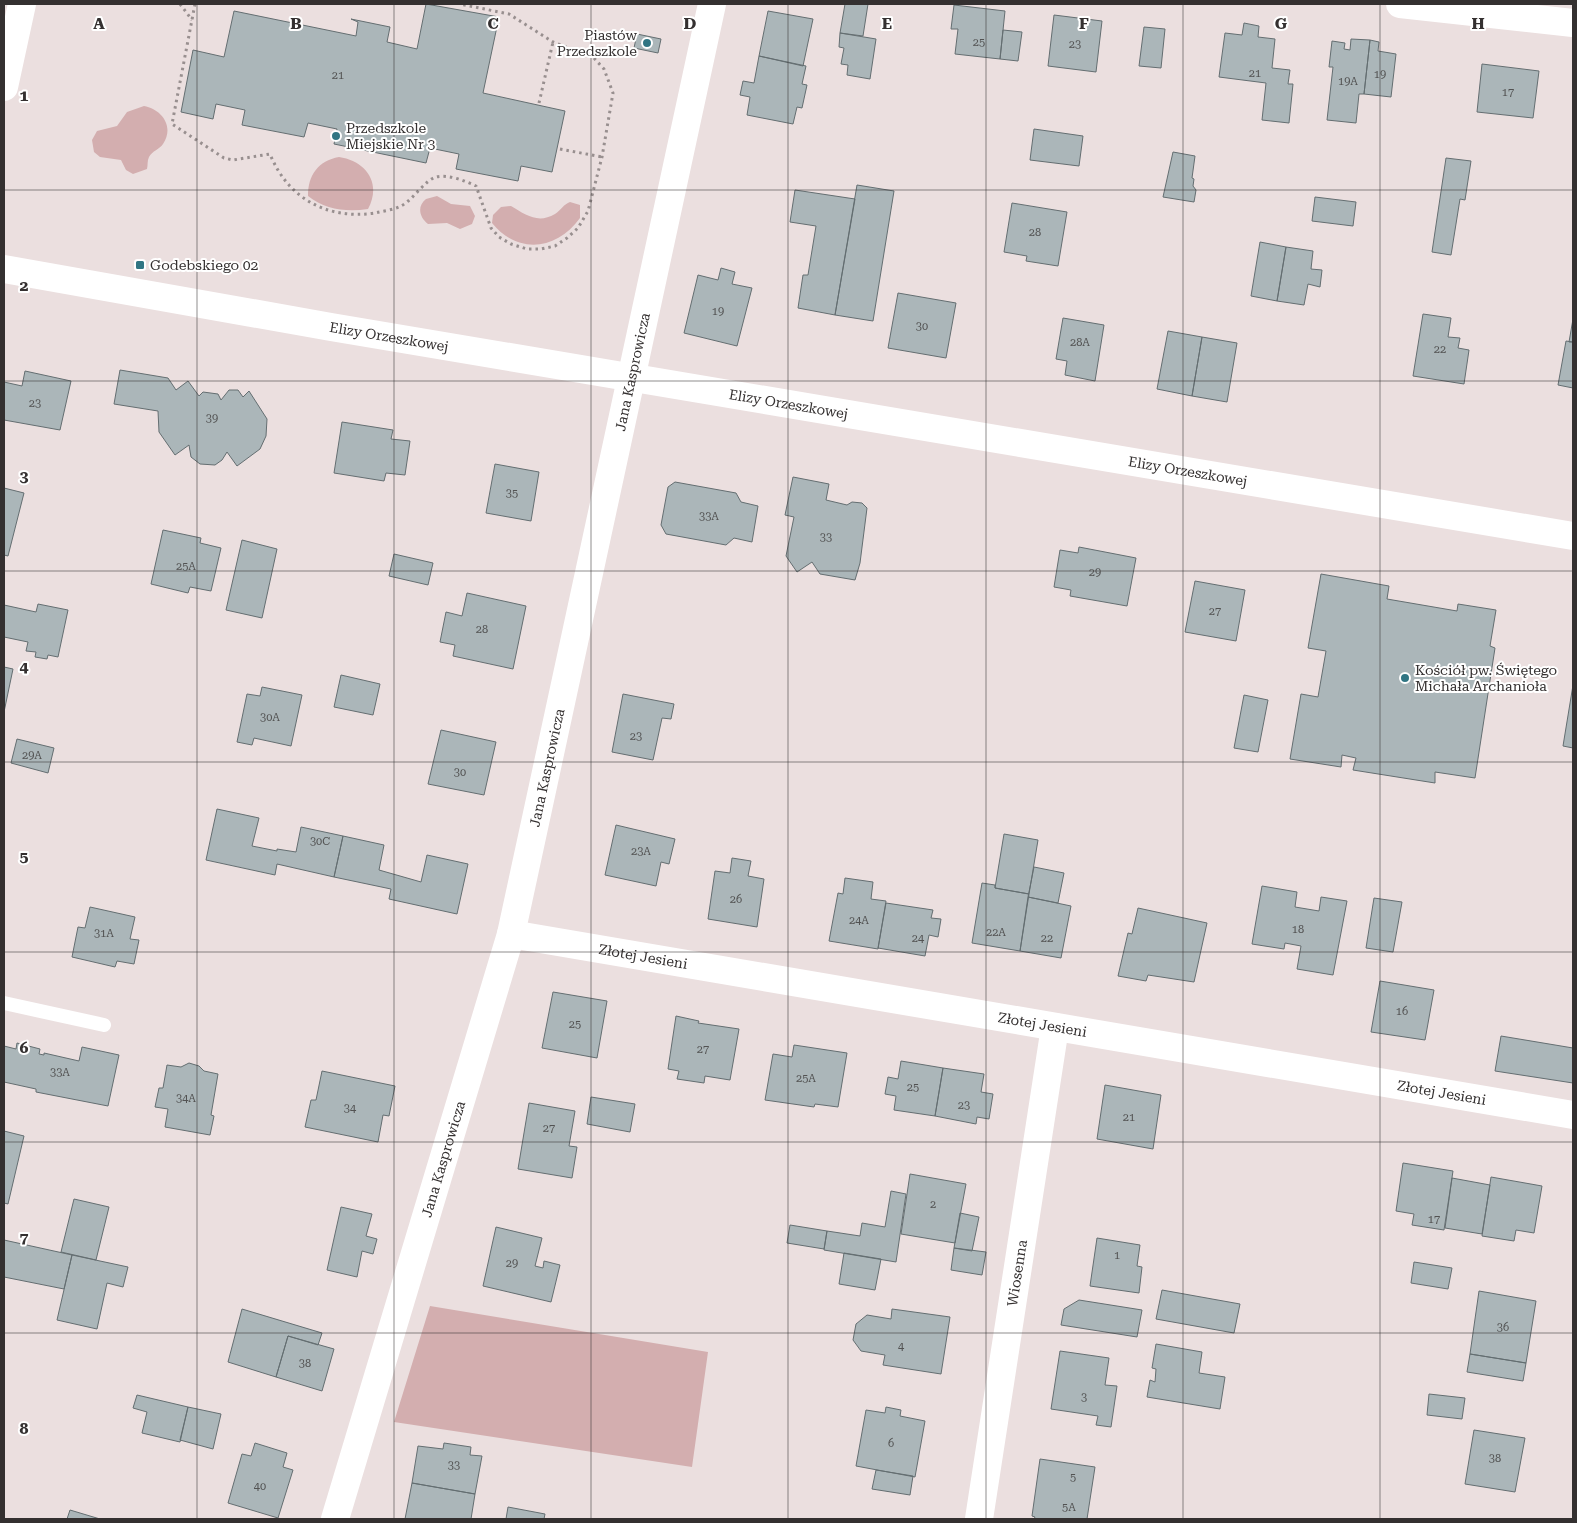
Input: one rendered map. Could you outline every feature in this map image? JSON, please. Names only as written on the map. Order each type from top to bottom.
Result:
[{"type":"street","points":[[4,87],[22,4]]},
{"type":"street","name":"Jana Kasprowicza","points":[[335,1519],[511,934],[712,4]]},
{"type":"street","points":[[1400,4],[1573,23]]},
{"type":"street","name":"Elizy Orzeszkowej","points":[[4,269],[631,378],[1573,536]]},
{"type":"street","name":"Złotej Jesieni","points":[[511,934],[1573,1115]]},
{"type":"street","name":"Wiosenna","points":[[979,1519],[1055,1027]]},
{"type":"lane","points":[[4,1003],[104,1025]]},
{"type":"path","points":[[180,4],[192,20]]},
{"type":"path","points":[[195,4],[172,124],[224,158],[233,160],[270,154],[275,167],[296,193],[330,212],[365,214],[399,208],[412,199],[431,179],[438,176],[456,178],[476,186],[491,228],[499,237],[527,249],[541,249],[554,246],[578,228],[588,211],[602,157],[613,93],[604,69],[593,57],[553,42],[509,14],[460,4]]},
{"type":"path","points":[[540,103],[553,42]]},
{"type":"path","points":[[560,149],[602,157]]},
{"type":"shaded area","points":[[144,106],[161,115],[167,125],[167,131],[163,144],[149,157],[147,169],[133,174],[126,170],[121,160],[100,157],[94,152],[92,140],[97,131],[117,126],[127,112]]},
{"type":"shaded area","points":[[339,157],[357,163],[369,175],[373,190],[368,209],[336,209],[315,201],[308,196],[312,175],[325,162]]},
{"type":"shaded area","points":[[437,196],[451,204],[470,206],[475,216],[472,224],[460,229],[447,223],[428,224],[421,215],[420,208],[426,199]]},
{"type":"shaded area","points":[[570,202],[580,205],[580,218],[571,229],[549,242],[537,245],[513,240],[492,223],[493,215],[501,207],[511,206],[532,217],[543,218],[555,214]]},
{"type":"shaded area","points":[[430,1306],[708,1352],[692,1467],[394,1422]]},
{"type":"building","points":[[426,4],[499,17],[483,93],[565,111],[552,172],[521,166],[518,181],[456,169],[459,154],[430,148],[426,163],[334,144],[337,129],[308,123],[304,137],[242,125],[245,110],[216,104],[213,119],[181,112],[193,50],[224,57],[234,11],[356,36],[358,22],[351,19],[390,27],[387,42],[417,49]]},
{"type":"building","points":[[845,4],[868,4],[863,36],[840,33]]},
{"type":"building","points":[[954,5],[1005,11],[1000,59],[955,54],[958,29],[951,29]]},
{"type":"building","points":[[768,11],[813,19],[803,66],[759,56]]},
{"type":"building","points":[[1054,15],[1102,21],[1096,72],[1048,66]]},
{"type":"building","points":[[1244,23],[1259,26],[1258,37],[1275,39],[1272,68],[1290,70],[1288,84],[1293,84],[1289,123],[1262,120],[1266,83],[1219,77],[1225,33],[1242,35]]},
{"type":"building","points":[[1144,27],[1165,29],[1161,68],[1139,66]]},
{"type":"building","points":[[1003,30],[1022,32],[1018,61],[1000,59]]},
{"type":"building","points":[[840,33],[876,39],[870,79],[847,75],[848,65],[841,64],[844,48],[839,47]]},
{"type":"building","name":"Piastów Przedszkole","points":[[637,34],[661,39],[658,53],[634,48]]},
{"type":"building","points":[[1351,39],[1370,40],[1364,94],[1359,94],[1356,123],[1327,120],[1333,67],[1329,67],[1332,41],[1345,43],[1344,49],[1350,50]]},
{"type":"building","points":[[1370,40],[1379,42],[1378,51],[1396,54],[1391,97],[1364,94]]},
{"type":"building","points":[[759,56],[806,66],[802,84],[807,85],[802,108],[797,107],[793,124],[747,115],[750,97],[740,95],[743,81],[754,83]]},
{"type":"building","points":[[1482,64],[1539,71],[1533,118],[1477,112]]},
{"type":"building","points":[[1034,129],[1083,136],[1079,166],[1030,160]]},
{"type":"building","points":[[1173,152],[1195,156],[1192,178],[1194,179],[1193,186],[1196,190],[1194,202],[1163,197]]},
{"type":"building","points":[[1446,158],[1471,161],[1465,200],[1460,199],[1451,255],[1432,252]]},
{"type":"building","points":[[857,185],[894,191],[873,321],[835,315]]},
{"type":"building","points":[[795,190],[855,199],[835,315],[798,308],[803,275],[808,275],[816,226],[790,222]]},
{"type":"building","points":[[1315,197],[1356,202],[1353,226],[1312,221]]},
{"type":"building","points":[[1012,203],[1067,212],[1058,266],[1026,261],[1027,256],[1004,252]]},
{"type":"building","points":[[1260,242],[1286,247],[1277,301],[1251,296]]},
{"type":"building","points":[[1286,247],[1313,251],[1311,269],[1322,270],[1320,287],[1308,284],[1304,305],[1277,301]]},
{"type":"building","points":[[721,268],[735,272],[732,284],[752,288],[737,346],[684,333],[698,275],[718,280]]},
{"type":"building","points":[[898,293],[956,303],[946,358],[888,348]]},
{"type":"building","points":[[1423,314],[1451,318],[1448,337],[1460,338],[1458,348],[1469,350],[1464,384],[1413,376]]},
{"type":"building","points":[[1063,318],[1104,325],[1095,381],[1065,375],[1067,361],[1056,359]]},
{"type":"building","points":[[1573,319],[1573,342],[1569,342]]},
{"type":"building","points":[[1168,331],[1202,337],[1192,396],[1157,389]]},
{"type":"building","points":[[1202,337],[1237,343],[1227,402],[1192,396]]},
{"type":"building","points":[[1566,341],[1573,342],[1573,388],[1558,385]]},
{"type":"building","points":[[120,370],[168,378],[176,390],[188,381],[199,396],[203,392],[218,394],[221,400],[229,390],[238,390],[243,397],[249,391],[267,419],[266,436],[260,449],[237,466],[227,452],[222,460],[215,465],[200,464],[191,457],[189,445],[175,455],[159,432],[158,411],[114,404]]},
{"type":"building","points":[[25,371],[71,381],[60,430],[4,420],[4,382],[22,386]]},
{"type":"building","points":[[342,422],[393,430],[391,439],[410,441],[405,475],[386,473],[384,481],[334,473]]},
{"type":"building","points":[[495,464],[539,472],[531,521],[486,513]]},
{"type":"building","points":[[793,477],[829,484],[826,500],[847,505],[852,502],[862,503],[867,508],[860,563],[855,580],[820,574],[812,562],[797,572],[786,556],[794,517],[785,515]]},
{"type":"building","points":[[675,482],[736,493],[741,502],[758,506],[752,542],[734,538],[726,545],[666,534],[661,525],[668,487]]},
{"type":"building","points":[[4,488],[24,493],[8,556],[4,555]]},
{"type":"building","points":[[163,530],[201,538],[200,543],[221,548],[211,591],[190,587],[188,593],[151,584]]},
{"type":"building","points":[[242,540],[277,549],[262,618],[226,610]]},
{"type":"building","points":[[1079,547],[1136,558],[1127,606],[1070,596],[1071,590],[1054,587],[1060,550],[1078,553]]},
{"type":"building","points":[[394,554],[433,563],[428,585],[389,576]]},
{"type":"building","name":"Kościół pw. Świętego Michała Archanioła","points":[[1321,574],[1389,586],[1387,599],[1457,611],[1458,604],[1496,610],[1490,646],[1495,648],[1475,778],[1435,772],[1435,783],[1353,770],[1356,758],[1342,755],[1341,767],[1290,759],[1301,694],[1318,697],[1326,651],[1308,648]]},
{"type":"building","points":[[1195,581],[1245,590],[1236,641],[1185,632]]},
{"type":"building","points":[[467,593],[526,606],[513,669],[453,656],[455,645],[440,642],[446,612],[462,616]]},
{"type":"building","points":[[38,604],[68,610],[58,657],[48,655],[47,659],[35,657],[36,652],[26,651],[28,642],[4,637],[4,605],[36,612]]},
{"type":"building","points":[[4,667],[13,669],[4,712]]},
{"type":"building","points":[[341,675],[380,684],[373,715],[334,707]]},
{"type":"building","points":[[1573,685],[1573,748],[1563,746]]},
{"type":"building","points":[[262,687],[302,695],[291,746],[254,738],[252,745],[237,742],[247,694],[260,696]]},
{"type":"building","points":[[623,694],[674,704],[671,719],[662,718],[653,760],[612,752]]},
{"type":"building","points":[[1244,695],[1268,700],[1258,752],[1234,748]]},
{"type":"building","points":[[441,730],[496,742],[484,795],[428,784]]},
{"type":"building","points":[[17,739],[54,748],[48,773],[11,763]]},
{"type":"building","points":[[217,809],[259,818],[252,846],[277,851],[277,849],[296,852],[301,827],[343,836],[334,877],[277,864],[275,875],[206,860]]},
{"type":"building","points":[[616,825],[675,839],[669,864],[661,862],[656,886],[605,875]]},
{"type":"building","points":[[1004,834],[1038,840],[1029,894],[995,888]]},
{"type":"building","points":[[343,836],[384,845],[379,870],[421,882],[427,855],[468,864],[457,914],[389,899],[391,889],[334,877]]},
{"type":"building","points":[[732,858],[751,861],[748,876],[764,879],[757,927],[708,919],[715,871],[730,873]]},
{"type":"building","points":[[1034,867],[1064,873],[1058,903],[1028,897]]},
{"type":"building","points":[[845,878],[873,882],[871,899],[886,901],[878,949],[829,941],[838,893],[843,894]]},
{"type":"building","points":[[982,883],[995,885],[995,888],[1029,894],[1020,951],[972,943]]},
{"type":"building","points":[[1262,886],[1297,892],[1295,907],[1319,911],[1321,897],[1347,901],[1333,975],[1297,969],[1301,946],[1285,943],[1284,949],[1252,944]]},
{"type":"building","points":[[1028,897],[1071,906],[1061,958],[1020,951]]},
{"type":"building","points":[[1374,898],[1402,902],[1393,952],[1366,948]]},
{"type":"building","points":[[886,903],[933,910],[931,918],[941,919],[938,937],[929,935],[925,956],[878,948]]},
{"type":"building","points":[[90,907],[135,917],[130,939],[139,940],[134,964],[117,961],[115,967],[72,957],[78,927],[85,928]]},
{"type":"building","points":[[1138,908],[1207,923],[1194,982],[1148,975],[1146,981],[1118,976],[1128,933],[1132,934]]},
{"type":"building","points":[[1380,981],[1434,990],[1425,1040],[1371,1032]]},
{"type":"building","points":[[553,992],[607,1001],[597,1058],[542,1048]]},
{"type":"building","points":[[676,1016],[699,1021],[698,1023],[739,1029],[730,1080],[705,1076],[704,1083],[677,1079],[679,1071],[668,1069]]},
{"type":"building","points":[[1501,1036],[1573,1048],[1573,1083],[1495,1071]]},
{"type":"building","points":[[17,1043],[40,1049],[39,1054],[44,1055],[44,1053],[79,1061],[82,1047],[119,1055],[108,1106],[36,1092],[36,1089],[4,1082],[4,1046],[16,1049]]},
{"type":"building","points":[[794,1045],[847,1053],[838,1107],[815,1104],[814,1107],[765,1100],[773,1054],[792,1057]]},
{"type":"building","points":[[901,1061],[943,1068],[935,1116],[894,1110],[896,1096],[885,1094],[888,1077],[898,1079]]},
{"type":"building","points":[[189,1063],[199,1066],[204,1071],[218,1074],[211,1115],[214,1116],[210,1135],[165,1127],[168,1109],[155,1107],[159,1088],[163,1088],[167,1065],[181,1067]]},
{"type":"building","points":[[943,1068],[984,1074],[981,1092],[993,1094],[989,1119],[977,1117],[976,1124],[935,1116]]},
{"type":"building","points":[[322,1071],[395,1086],[389,1116],[383,1115],[378,1142],[305,1127],[311,1100],[316,1100]]},
{"type":"building","points":[[1105,1085],[1161,1095],[1153,1149],[1097,1139]]},
{"type":"building","points":[[591,1097],[635,1104],[630,1132],[587,1124]]},
{"type":"building","points":[[529,1103],[575,1111],[569,1146],[577,1147],[572,1178],[518,1169]]},
{"type":"building","points":[[4,1131],[24,1136],[8,1204],[4,1203]]},
{"type":"building","points":[[1403,1163],[1453,1171],[1444,1230],[1412,1225],[1414,1214],[1396,1211]]},
{"type":"building","points":[[910,1174],[966,1184],[955,1243],[901,1234]]},
{"type":"building","points":[[1491,1177],[1542,1186],[1534,1233],[1516,1230],[1514,1241],[1482,1236]]},
{"type":"building","points":[[1452,1178],[1490,1185],[1482,1234],[1445,1228]]},
{"type":"building","points":[[891,1191],[906,1194],[896,1262],[824,1250],[827,1231],[860,1236],[862,1223],[885,1227]]},
{"type":"building","points":[[74,1199],[109,1207],[96,1260],[61,1252]]},
{"type":"building","points":[[341,1207],[372,1214],[366,1236],[377,1239],[373,1254],[362,1251],[357,1277],[327,1270]]},
{"type":"building","points":[[960,1213],[979,1217],[972,1251],[954,1248]]},
{"type":"building","points":[[790,1225],[827,1231],[824,1249],[787,1243]]},
{"type":"building","points":[[496,1227],[542,1238],[535,1266],[543,1268],[544,1261],[560,1265],[551,1302],[483,1286]]},
{"type":"building","points":[[1097,1238],[1140,1245],[1137,1266],[1142,1267],[1139,1293],[1090,1286]]},
{"type":"building","points":[[4,1240],[72,1255],[64,1289],[4,1277]]},
{"type":"building","points":[[954,1248],[986,1252],[982,1275],[951,1270]]},
{"type":"building","points":[[844,1253],[881,1259],[875,1290],[839,1284]]},
{"type":"building","points":[[72,1255],[128,1267],[123,1287],[107,1283],[97,1329],[57,1320]]},
{"type":"building","points":[[1414,1262],[1452,1268],[1448,1289],[1411,1283]]},
{"type":"building","points":[[1162,1290],[1240,1304],[1234,1333],[1156,1319]]},
{"type":"building","points":[[1479,1291],[1536,1301],[1526,1363],[1470,1354]]},
{"type":"building","points":[[1079,1300],[1142,1310],[1137,1337],[1061,1325],[1064,1309]]},
{"type":"building","points":[[242,1309],[322,1333],[318,1345],[288,1336],[276,1377],[228,1362]]},
{"type":"building","points":[[892,1309],[950,1317],[941,1374],[883,1365],[885,1355],[861,1351],[853,1340],[856,1324],[867,1315],[891,1319]]},
{"type":"building","points":[[288,1336],[334,1349],[322,1391],[276,1377]]},
{"type":"building","points":[[1156,1344],[1202,1352],[1199,1373],[1225,1377],[1220,1409],[1147,1397],[1150,1380],[1155,1382],[1156,1369],[1152,1368]]},
{"type":"building","points":[[1060,1351],[1109,1358],[1105,1385],[1117,1386],[1111,1427],[1096,1425],[1098,1416],[1051,1409]]},
{"type":"building","points":[[1470,1354],[1526,1363],[1523,1381],[1467,1372]]},
{"type":"building","points":[[1429,1394],[1465,1398],[1462,1419],[1427,1415]]},
{"type":"building","points":[[137,1395],[188,1407],[180,1442],[142,1433],[147,1412],[133,1408]]},
{"type":"building","points":[[188,1407],[221,1414],[213,1449],[180,1440]]},
{"type":"building","points":[[886,1407],[901,1410],[900,1416],[925,1421],[915,1477],[856,1466],[866,1410],[885,1413]]},
{"type":"building","points":[[1474,1430],[1525,1438],[1515,1492],[1465,1484]]},
{"type":"building","points":[[255,1443],[287,1453],[283,1467],[293,1470],[278,1518],[228,1503],[242,1454],[251,1456]]},
{"type":"building","points":[[444,1443],[471,1447],[470,1455],[482,1456],[475,1494],[412,1483],[418,1446],[443,1449]]},
{"type":"building","points":[[1040,1459],[1095,1467],[1087,1519],[1034,1519],[1035,1517],[1032,1516]]},
{"type":"building","points":[[876,1470],[913,1476],[910,1495],[872,1489]]},
{"type":"building","points":[[412,1483],[475,1494],[471,1519],[405,1519]]},
{"type":"building","points":[[508,1507],[545,1514],[544,1519],[506,1519]]},
{"type":"building","points":[[70,1510],[100,1519],[67,1519]]},
{"type":"place","name":"Piastów Przedszkole","points":[[647,43]]},
{"type":"place","name":"Przedszkole Miejskie Nr 3","points":[[336,136]]},
{"type":"place","name":"Godebskiego 02","points":[[140,265]]},
{"type":"place","name":"Kościół pw. Świętego Michała Archanioła","points":[[1405,678]]}]
